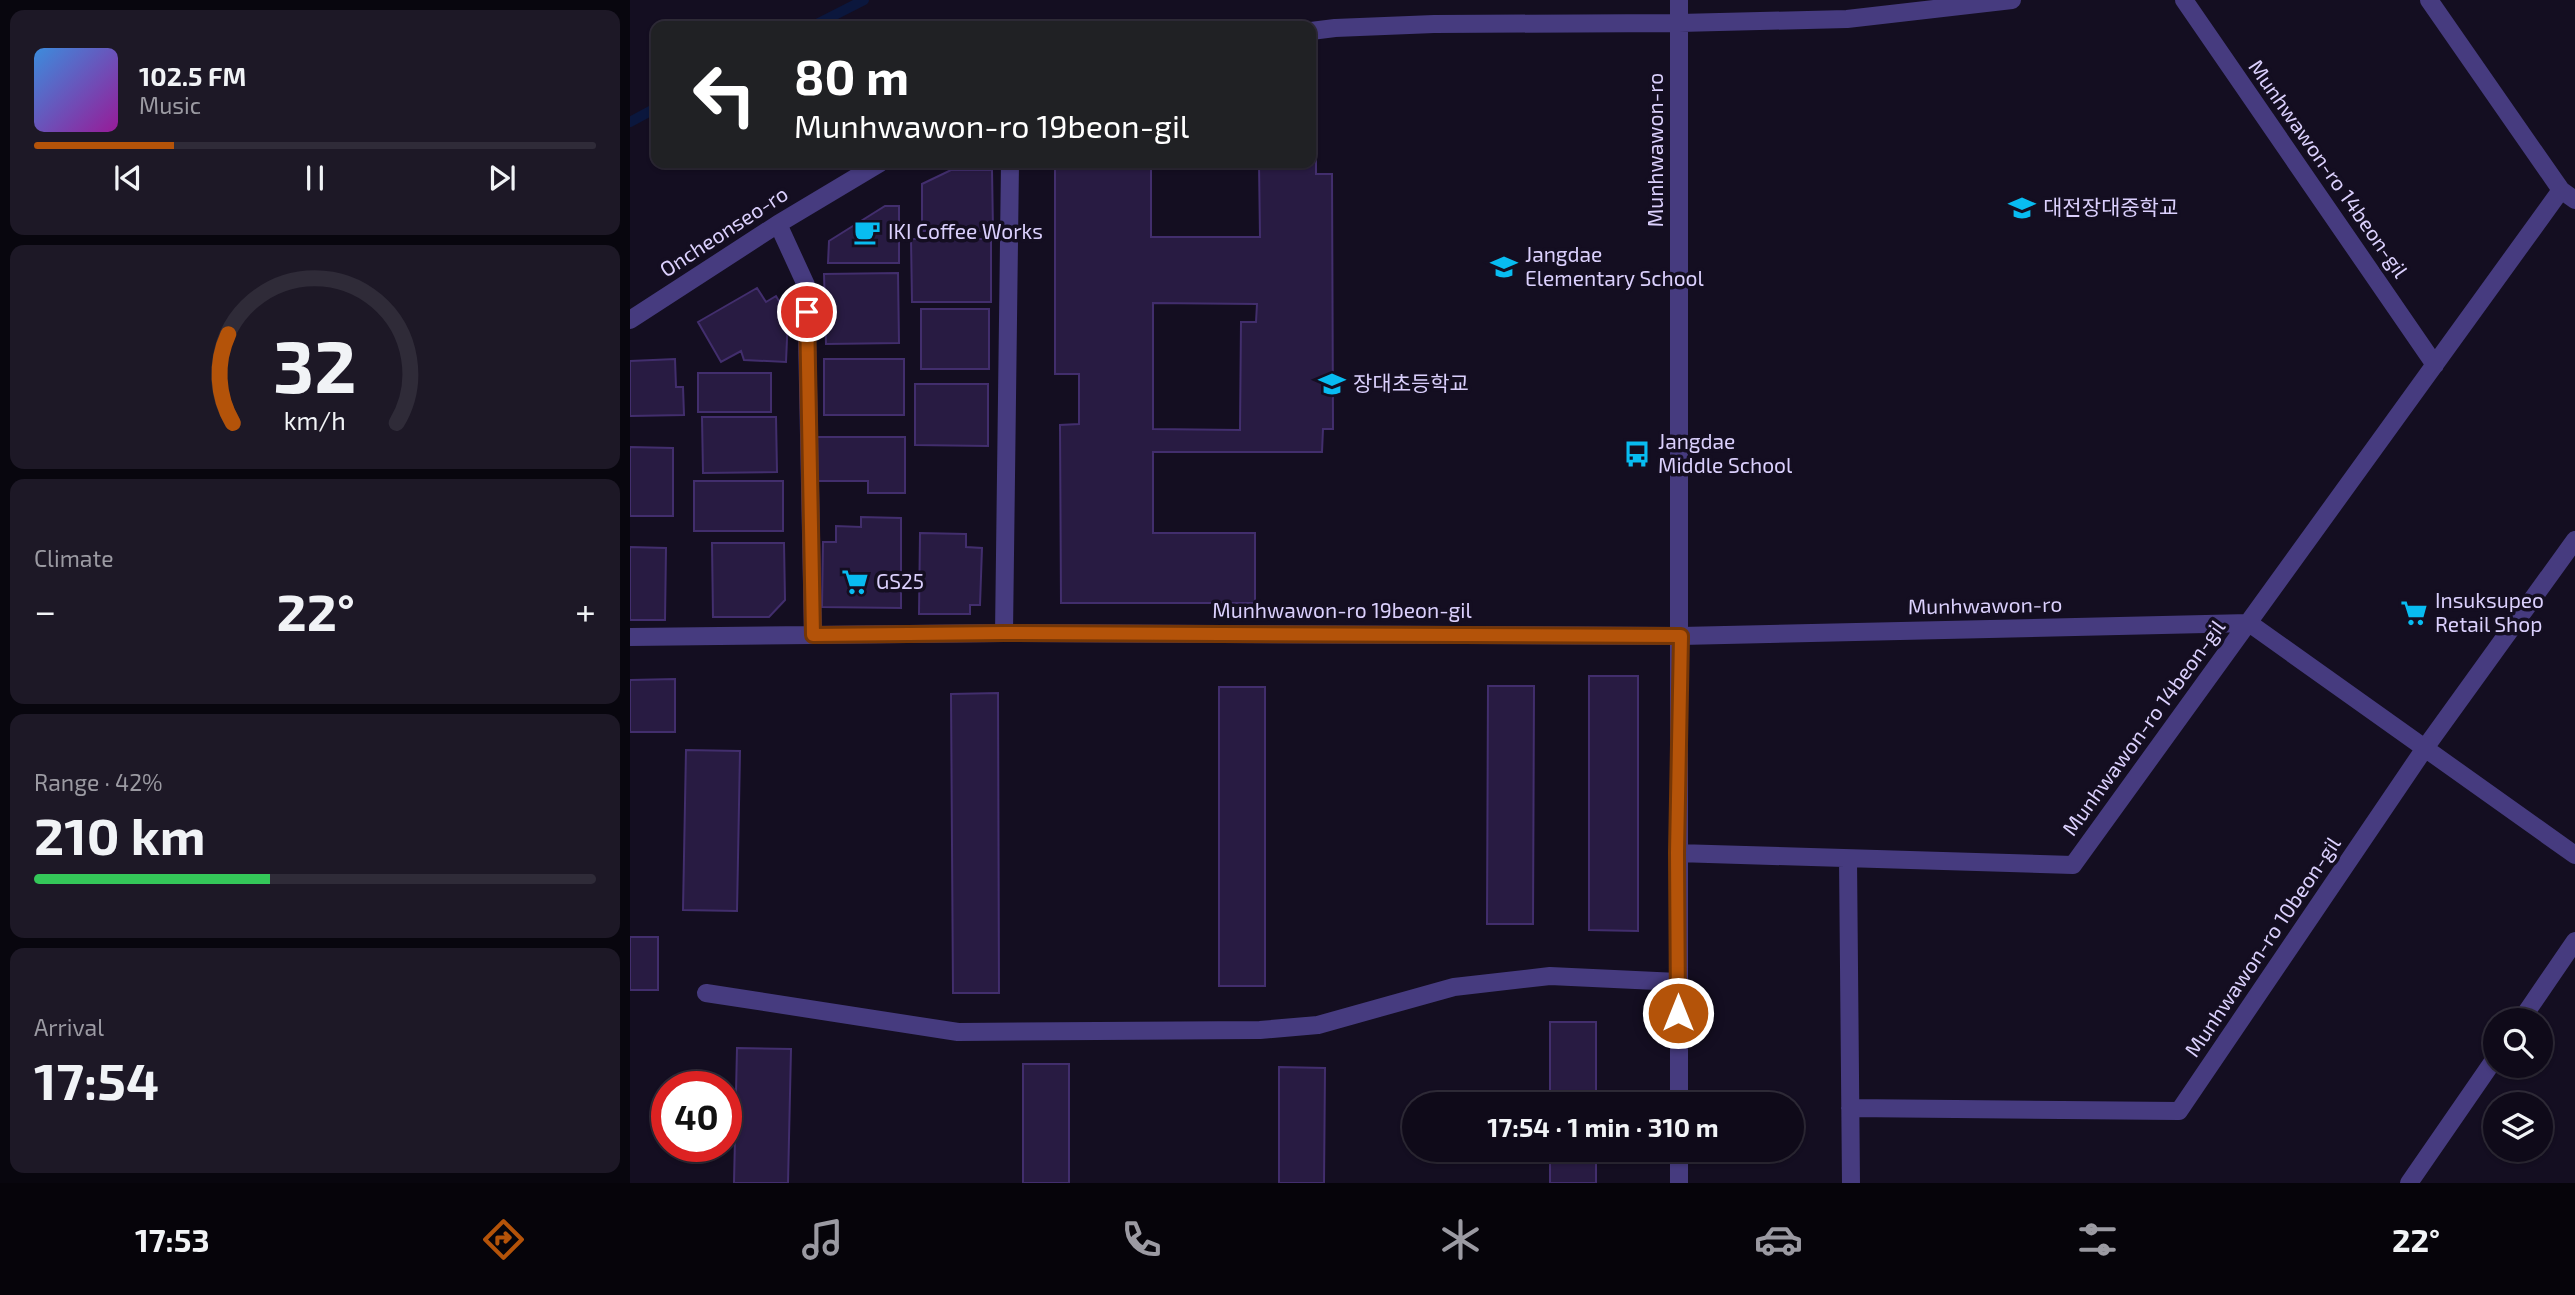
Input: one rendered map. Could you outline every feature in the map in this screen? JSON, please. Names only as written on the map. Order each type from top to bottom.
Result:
[{"type":"street","name":"Munhwawon-ro","points":[[1679,0],[1679,1092]]},
{"type":"street","points":[[1316,30],[1434,24],[1847,19],[2012,0]]},
{"type":"street","name":"Munhwawon-ro 14beon-gil","points":[[2184,0],[2435,365]]},
{"type":"street","name":"Munhwawon-ro 14beon-gil","points":[[1677,853],[2073,865],[2435,365],[2568,195],[2428,0]]},
{"type":"street","name":"Oncheonseo-ro","points":[[630,320],[778,223],[872,168]]},
{"type":"street","points":[[1004,633],[1010,168]]},
{"type":"street","points":[[778,223],[806,285],[813,635]]},
{"type":"street","name":"Munhwawon-ro 10beon-gil","points":[[1850,1108],[2179,1111],[2425,748],[2575,540]]},
{"type":"street","name":"Munhwawon-ro","points":[[1681,636],[2249,623]]},
{"type":"street","points":[[2249,623],[2575,855]]},
{"type":"street","name":"Munhwawon-ro 19beon-gil","points":[[630,637],[1004,633],[1681,636]]},
{"type":"street","points":[[1848,859],[1851,1183]]},
{"type":"street","points":[[2529,1008],[2575,941]]},
{"type":"street","points":[[706,993],[958,1032],[1260,1030],[1318,1025],[1454,987],[1550,976],[1678,982]]},
{"type":"street","points":[[2409,1183],[2483,1076]]},
{"type":"street","points":[[1679,1162],[1679,1183]]},
{"type":"building","points":[[1055,168],[1151,168],[1151,237],[1260,237],[1259,168],[1316,168],[1316,174],[1332,174],[1333,429],[1323,429],[1322,452],[1153,452],[1153,533],[1255,533],[1255,603],[1061,603],[1060,425],[1079,424],[1079,374],[1055,374]],"holes":[[[1153,303],[1257,304],[1256,322],[1241,322],[1240,430],[1153,429]]]},
{"type":"building","points":[[951,170],[992,170],[993,231],[922,231],[922,184]]},
{"type":"building","points":[[885,206],[899,206],[899,263],[828,263],[829,241]]},
{"type":"building","points":[[911,239],[991,239],[991,302],[912,302]]},
{"type":"building","points":[[898,273],[899,343],[826,344],[824,274]]},
{"type":"building","points":[[757,288],[766,302],[776,296],[788,316],[786,362],[744,360],[741,351],[721,362],[698,322]]},
{"type":"building","points":[[921,309],[989,309],[989,369],[921,369]]},
{"type":"building","points":[[675,359],[676,387],[683,387],[684,415],[630,416],[630,361]]},
{"type":"building","points":[[824,359],[904,359],[904,415],[824,415]]},
{"type":"building","points":[[698,373],[771,373],[771,412],[698,412]]},
{"type":"building","points":[[915,384],[988,384],[988,446],[915,445]]},
{"type":"building","points":[[702,417],[776,417],[777,472],[703,473]]},
{"type":"building","points":[[816,437],[905,437],[905,493],[868,493],[868,481],[816,481]]},
{"type":"building","points":[[630,447],[673,448],[673,516],[630,516]]},
{"type":"building","points":[[694,481],[783,481],[783,531],[694,531]]},
{"type":"building","points":[[861,517],[901,518],[901,608],[822,607],[823,542],[836,542],[836,526],[861,527]]},
{"type":"building","points":[[920,533],[966,534],[966,547],[982,548],[980,605],[970,605],[970,614],[919,614]]},
{"type":"building","points":[[712,543],[784,543],[785,600],[769,617],[713,617]]},
{"type":"building","points":[[630,547],[666,548],[665,620],[630,620]]},
{"type":"building","points":[[1589,676],[1638,676],[1638,931],[1589,930]]},
{"type":"building","points":[[675,679],[675,732],[630,732],[630,680]]},
{"type":"building","points":[[1488,686],[1534,686],[1533,924],[1487,924]]},
{"type":"building","points":[[1219,687],[1265,687],[1265,986],[1219,986]]},
{"type":"building","points":[[998,693],[999,993],[953,993],[951,694]]},
{"type":"building","points":[[686,750],[740,751],[737,911],[683,910]]},
{"type":"building","points":[[630,937],[658,937],[658,990],[630,990]]},
{"type":"building","points":[[1550,1022],[1596,1022],[1596,1092],[1550,1092]]},
{"type":"building","points":[[737,1048],[791,1049],[788,1183],[734,1183],[734,1162],[742,1162],[742,1071],[736,1071]]},
{"type":"building","points":[[1023,1064],[1069,1064],[1069,1183],[1023,1183]]},
{"type":"building","points":[[1279,1067],[1325,1068],[1324,1183],[1279,1183]]},
{"type":"building","points":[[1550,1162],[1596,1162],[1596,1183],[1550,1183]]},
{"type":"waterway","points":[[823,21],[864,0]]},
{"type":"waterway","points":[[630,122],[651,111]]},
{"type":"place","name":"대전장대중학교","points":[[2022,208]]},
{"type":"place","name":"IKI Coffee Works","points":[[867,232]]},
{"type":"place","name":"Jangdae Elementary School","points":[[1504,267]]},
{"type":"place","name":"장대초등학교","points":[[1332,384]]},
{"type":"place","name":"Jangdae Middle School","points":[[1637,454]]},
{"type":"place","name":"GS25","points":[[855,582]]},
{"type":"place","name":"Insuksupeo Retail Shop","points":[[2414,613]]},
{"type":"route","points":[[807,312],[813,635],[1004,633],[1681,636],[1677,853],[1678,1013]]}]
